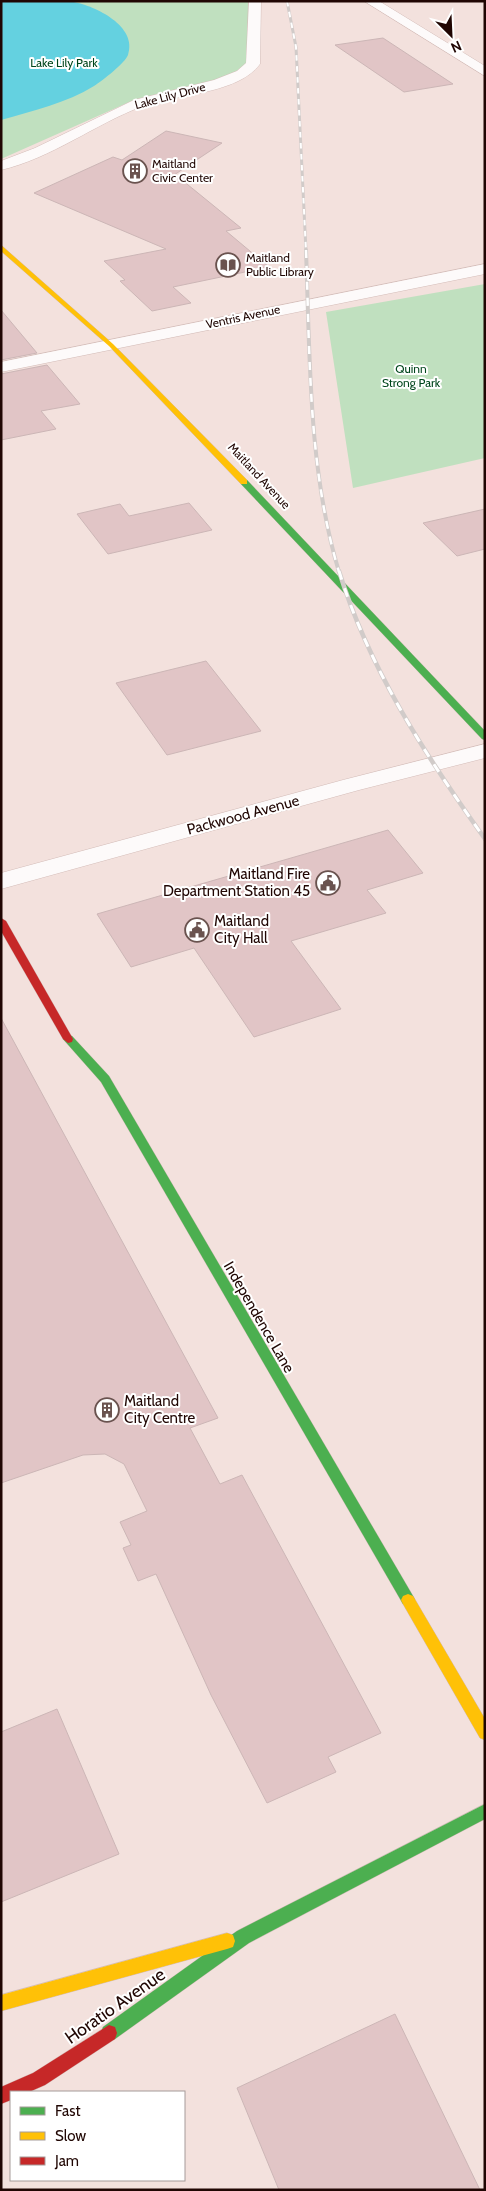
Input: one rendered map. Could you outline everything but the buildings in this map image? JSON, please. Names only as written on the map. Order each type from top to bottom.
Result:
[{"type":"main road","name":"Maitland Avenue","points":[[1,247],[111,345],[217,452],[485,737]]},
{"type":"main road","name":"Independence Lane","points":[[1,921],[69,1041],[105,1079],[485,1733]]},
{"type":"main road","name":"Horatio Avenue","points":[[12,2091],[39,2078],[90,2046],[243,1937],[485,1810]]},
{"type":"main road","name":"Horatio Avenue","points":[[1,2003],[243,1937]]},
{"type":"street","name":"Lake Lily Drive","points":[[1,166],[40,151],[139,102],[219,84],[242,74],[253,64],[255,1]]},
{"type":"street","points":[[370,1],[485,72]]},
{"type":"street","name":"Ventris Avenue","points":[[1,367],[234,318],[485,269]]},
{"type":"street","name":"Packwood Avenue","points":[[1,881],[351,785],[485,751]]},
{"type":"green space","name":"Lake Lily Park","points":[[1,1],[249,1],[248,63],[235,72],[213,82],[134,100],[1,159]]},
{"type":"green space","name":"Quinn Strong Park","points":[[485,284],[485,458],[353,488],[326,312]]},
{"type":"water","points":[[1,1],[67,1],[93,8],[113,19],[127,35],[128,55],[123,63],[113,72],[84,92],[49,106],[1,120]]},
{"type":"railway","points":[[287,1],[296,47],[306,251]]},
{"type":"railway","points":[[306,250],[310,372],[316,453],[321,493],[339,572]]},
{"type":"railway","points":[[339,571],[366,643],[401,711],[485,839]]},
{"type":"traffic: fast","points":[[244,482],[485,737]]},
{"type":"traffic: fast","points":[[68,1039],[105,1079],[408,1600]]},
{"type":"traffic: fast","points":[[109,2033],[243,1937],[485,1811]]},
{"type":"traffic: slow","points":[[1,247],[111,345],[244,482]]},
{"type":"traffic: slow","points":[[408,1600],[485,1733]]},
{"type":"traffic: slow","points":[[1,2003],[227,1941]]},
{"type":"traffic: jam","points":[[1,921],[68,1039]]},
{"type":"traffic: jam","points":[[12,2091],[39,2079],[109,2033]]},
{"type":"traffic: jam","points":[[1,2096],[10,2092]]},
{"type":"place","name":"Maitland Civic Center","points":[[135,171]]},
{"type":"place","name":"Maitland Public Library","points":[[228,265]]},
{"type":"place","name":"Maitland Fire Department Station 45","points":[[328,883]]},
{"type":"place","name":"Maitland City Hall","points":[[197,930]]},
{"type":"place","name":"Maitland City Centre","points":[[107,1410]]}]
